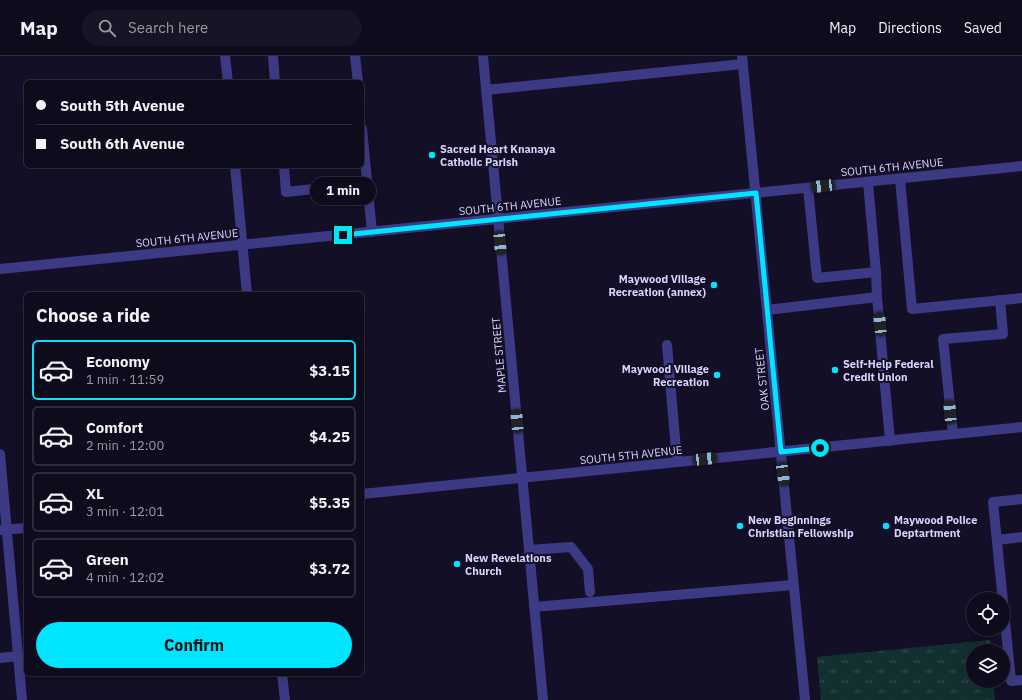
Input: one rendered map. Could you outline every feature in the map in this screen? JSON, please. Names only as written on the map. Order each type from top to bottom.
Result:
[{"type":"street","points":[[225,56],[228,80]]},
{"type":"street","points":[[273,56],[275,80]]},
{"type":"street","points":[[355,56],[358,80]]},
{"type":"street","name":"MAPLE STREET","points":[[483,56],[543,700]]},
{"type":"street","points":[[486,90],[743,60]]},
{"type":"street","name":"OAK STREET","points":[[743,60],[805,700]]},
{"type":"street","points":[[364,151],[372,232]]},
{"type":"street","name":"SOUTH 6TH AVENUE","points":[[0,269],[1022,166]]},
{"type":"street","points":[[235,168],[247,292]]},
{"type":"street","points":[[284,168],[286,192],[367,183]]},
{"type":"street","points":[[900,179],[912,309],[1022,298]]},
{"type":"street","points":[[868,182],[890,441]]},
{"type":"street","points":[[808,188],[817,278],[876,272]]},
{"type":"street","points":[[767,310],[877,297]]},
{"type":"street","points":[[953,434],[943,339],[1003,334],[1000,300]]},
{"type":"street","points":[[667,345],[678,462]]},
{"type":"street","name":"SOUTH 5TH AVENUE","points":[[364,494],[1022,427]]},
{"type":"street","points":[[0,454],[3,530],[22,700]]},
{"type":"street","points":[[1022,499],[993,502],[1011,681],[1022,680]]},
{"type":"street","points":[[3,530],[24,528]]},
{"type":"street","points":[[997,540],[1022,537]]},
{"type":"street","points":[[529,550],[571,547],[588,569],[590,592]]},
{"type":"street","points":[[534,607],[793,585]]},
{"type":"street","points":[[0,658],[18,656]]},
{"type":"street","points":[[282,676],[285,700]]},
{"type":"green space","points":[[990,640],[990,644],[966,644],[966,688],[994,688],[995,700],[821,700],[817,657]]},
{"type":"place","name":"Sacred Heart Knanaya Catholic Parish","points":[[432,155]]},
{"type":"place","name":"Maywood Village Recreation (annex)","points":[[714,285]]},
{"type":"place","name":"Self-Help Federal Credit Union","points":[[835,370]]},
{"type":"place","name":"Maywood Village Recreation","points":[[717,375]]},
{"type":"place","name":"New Beginnings Christian Fellowship","points":[[740,526]]},
{"type":"place","name":"Maywood Police Deptartment","points":[[886,526]]},
{"type":"place","name":"New Revelations Church","points":[[457,564]]},
{"type":"route","points":[[343,235],[756,193],[781,452],[820,448]]}]
